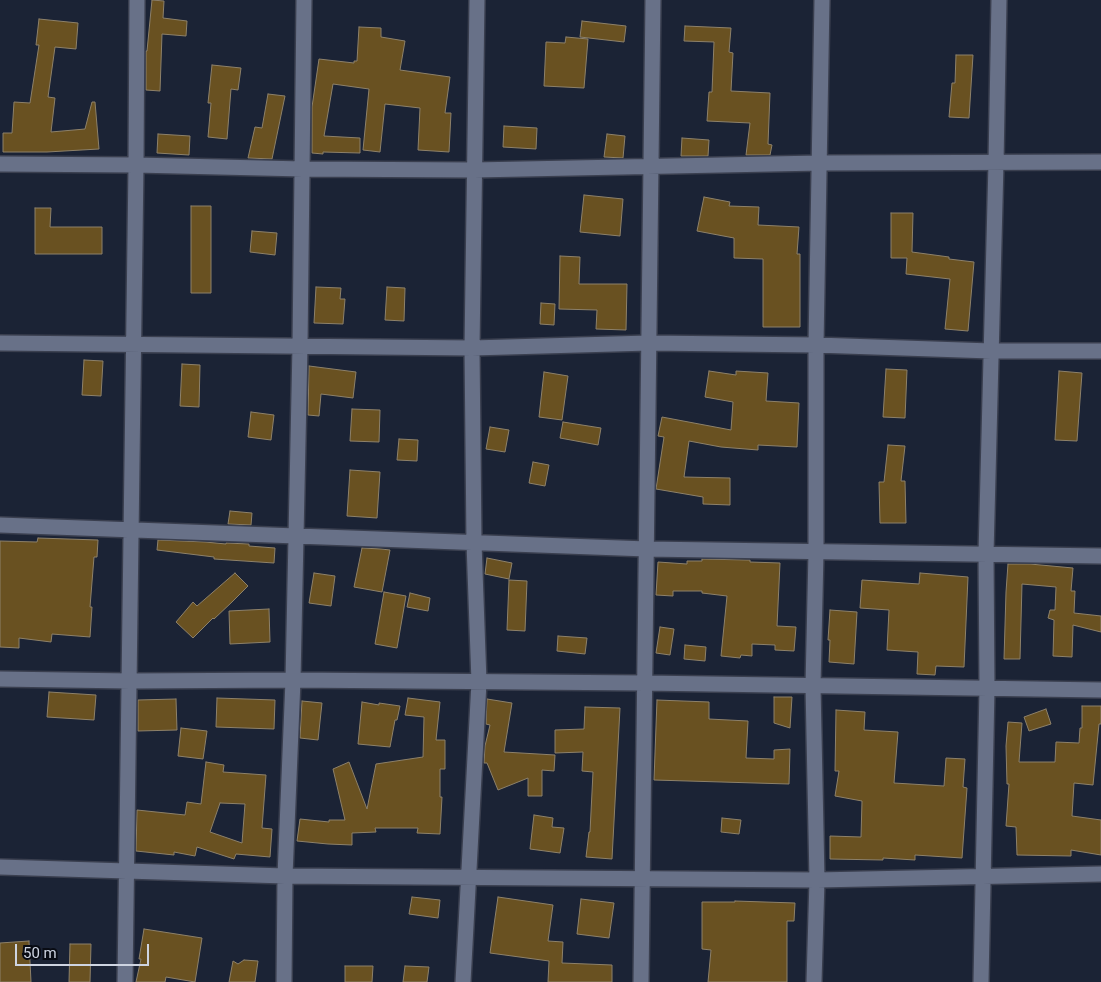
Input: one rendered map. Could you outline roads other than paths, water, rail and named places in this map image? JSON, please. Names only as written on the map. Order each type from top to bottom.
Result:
[{"type":"street","points":[[126,982],[137,0]]},
{"type":"street","points":[[284,982],[285,876],[293,680],[300,346],[304,0]]},
{"type":"street","points":[[463,982],[479,682],[474,543],[472,348],[477,0]]},
{"type":"street","points":[[641,982],[653,0]]},
{"type":"street","points":[[814,982],[817,880],[813,686],[822,0]]},
{"type":"street","points":[[981,982],[987,688],[986,554],[999,0]]},
{"type":"street","points":[[0,164],[136,164],[303,169],[474,170],[820,163],[1101,162]]},
{"type":"street","points":[[0,343],[472,348],[649,343],[816,345],[991,351],[1101,351]]},
{"type":"street","points":[[0,525],[647,550],[1101,556]]},
{"type":"street","points":[[0,680],[645,683],[1101,690]]},
{"type":"street","points":[[0,867],[285,876],[642,879],[817,880],[1101,874]]}]
